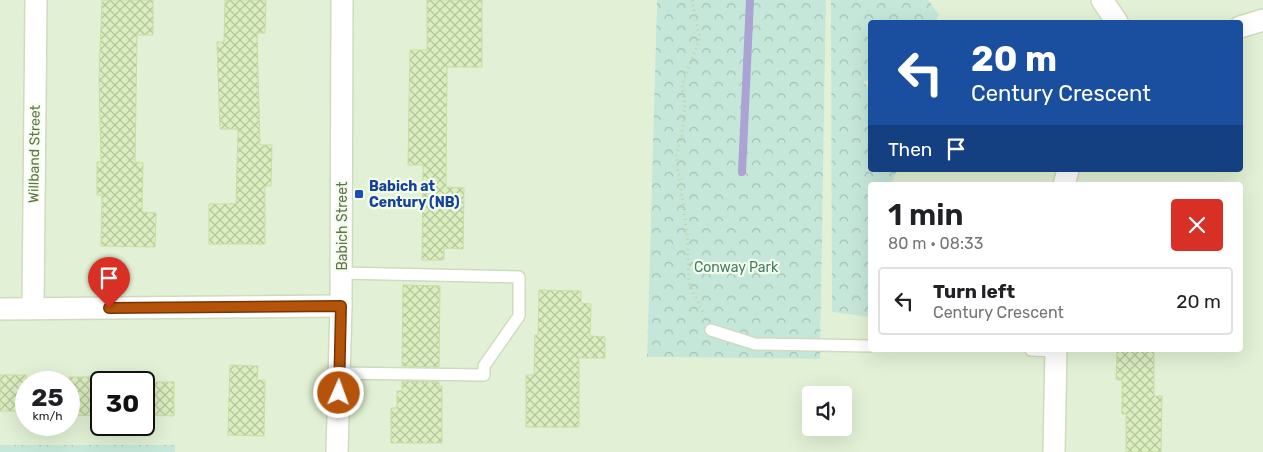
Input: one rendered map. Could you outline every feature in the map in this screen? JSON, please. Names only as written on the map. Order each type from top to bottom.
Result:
[{"type":"street","name":"Willband Street","points":[[33,308],[36,0]]},
{"type":"street","name":"Babich Street","points":[[337,452],[341,306],[342,0]]},
{"type":"street","points":[[1102,0],[1116,20]]},
{"type":"street","points":[[1243,26],[1263,20]]},
{"type":"street","points":[[0,309],[341,306]]},
{"type":"street","points":[[1054,452],[1056,352]]},
{"type":"lane","points":[[339,373],[484,376],[484,366],[520,316],[519,277],[341,273]]},
{"type":"lane","points":[[711,330],[755,344],[868,346]]},
{"type":"path","points":[[692,0],[700,39],[682,85],[685,106],[682,140],[676,156],[687,233],[689,283],[711,330]]},
{"type":"shaded area","points":[[0,0],[657,0],[647,357],[820,359],[826,0],[1263,0],[1263,452],[175,452],[175,445],[0,445]]},
{"type":"green space","name":"Conway Park","points":[[657,0],[826,0],[820,359],[647,357]]},
{"type":"green space","points":[[831,0],[928,0],[939,15],[936,20],[868,20],[868,80],[863,82],[868,87],[868,172],[896,172],[892,182],[868,182],[868,317],[832,312]]},
{"type":"green space","points":[[0,445],[175,445],[175,452],[0,452]]},
{"type":"building","points":[[102,0],[153,0],[153,35],[137,35],[135,162],[143,163],[142,212],[156,213],[155,247],[101,246],[102,195],[97,195],[97,162],[101,162],[99,78]]},
{"type":"building","points":[[225,0],[266,0],[265,33],[257,33],[260,145],[272,145],[271,186],[265,186],[265,244],[209,244],[209,204],[236,204],[238,129],[220,129],[217,42],[224,42]]},
{"type":"building","points":[[427,0],[482,0],[482,67],[447,67],[446,187],[464,188],[463,249],[444,248],[444,260],[422,260],[423,165],[408,165],[410,50],[427,50]]},
{"type":"building","points":[[403,285],[440,286],[439,367],[402,366]]},
{"type":"building","points":[[539,290],[581,291],[581,303],[591,304],[590,336],[605,337],[605,358],[579,358],[579,427],[526,427],[526,375],[534,375],[535,335],[538,335]]},
{"type":"building","points":[[1117,352],[1154,352],[1154,396],[1162,396],[1161,452],[1126,452],[1126,414],[1122,414],[1122,380],[1116,380]]},
{"type":"building","points":[[230,365],[258,366],[257,380],[265,380],[264,436],[228,435]]},
{"type":"building","points":[[0,375],[15,375],[15,411],[0,411]]},
{"type":"building","points":[[80,377],[90,377],[90,416],[80,415]]},
{"type":"building","points":[[402,381],[439,382],[439,386],[442,386],[442,443],[391,443],[391,408],[397,408],[397,391],[402,391]]},
{"type":"building","points":[[155,382],[174,382],[174,416],[155,415]]},
{"type":"waterway","points":[[742,172],[750,0]]},
{"type":"place","name":"Babich at Century (NB)","points":[[359,194]]},
{"type":"route","points":[[109,308],[341,306],[339,393]]}]
